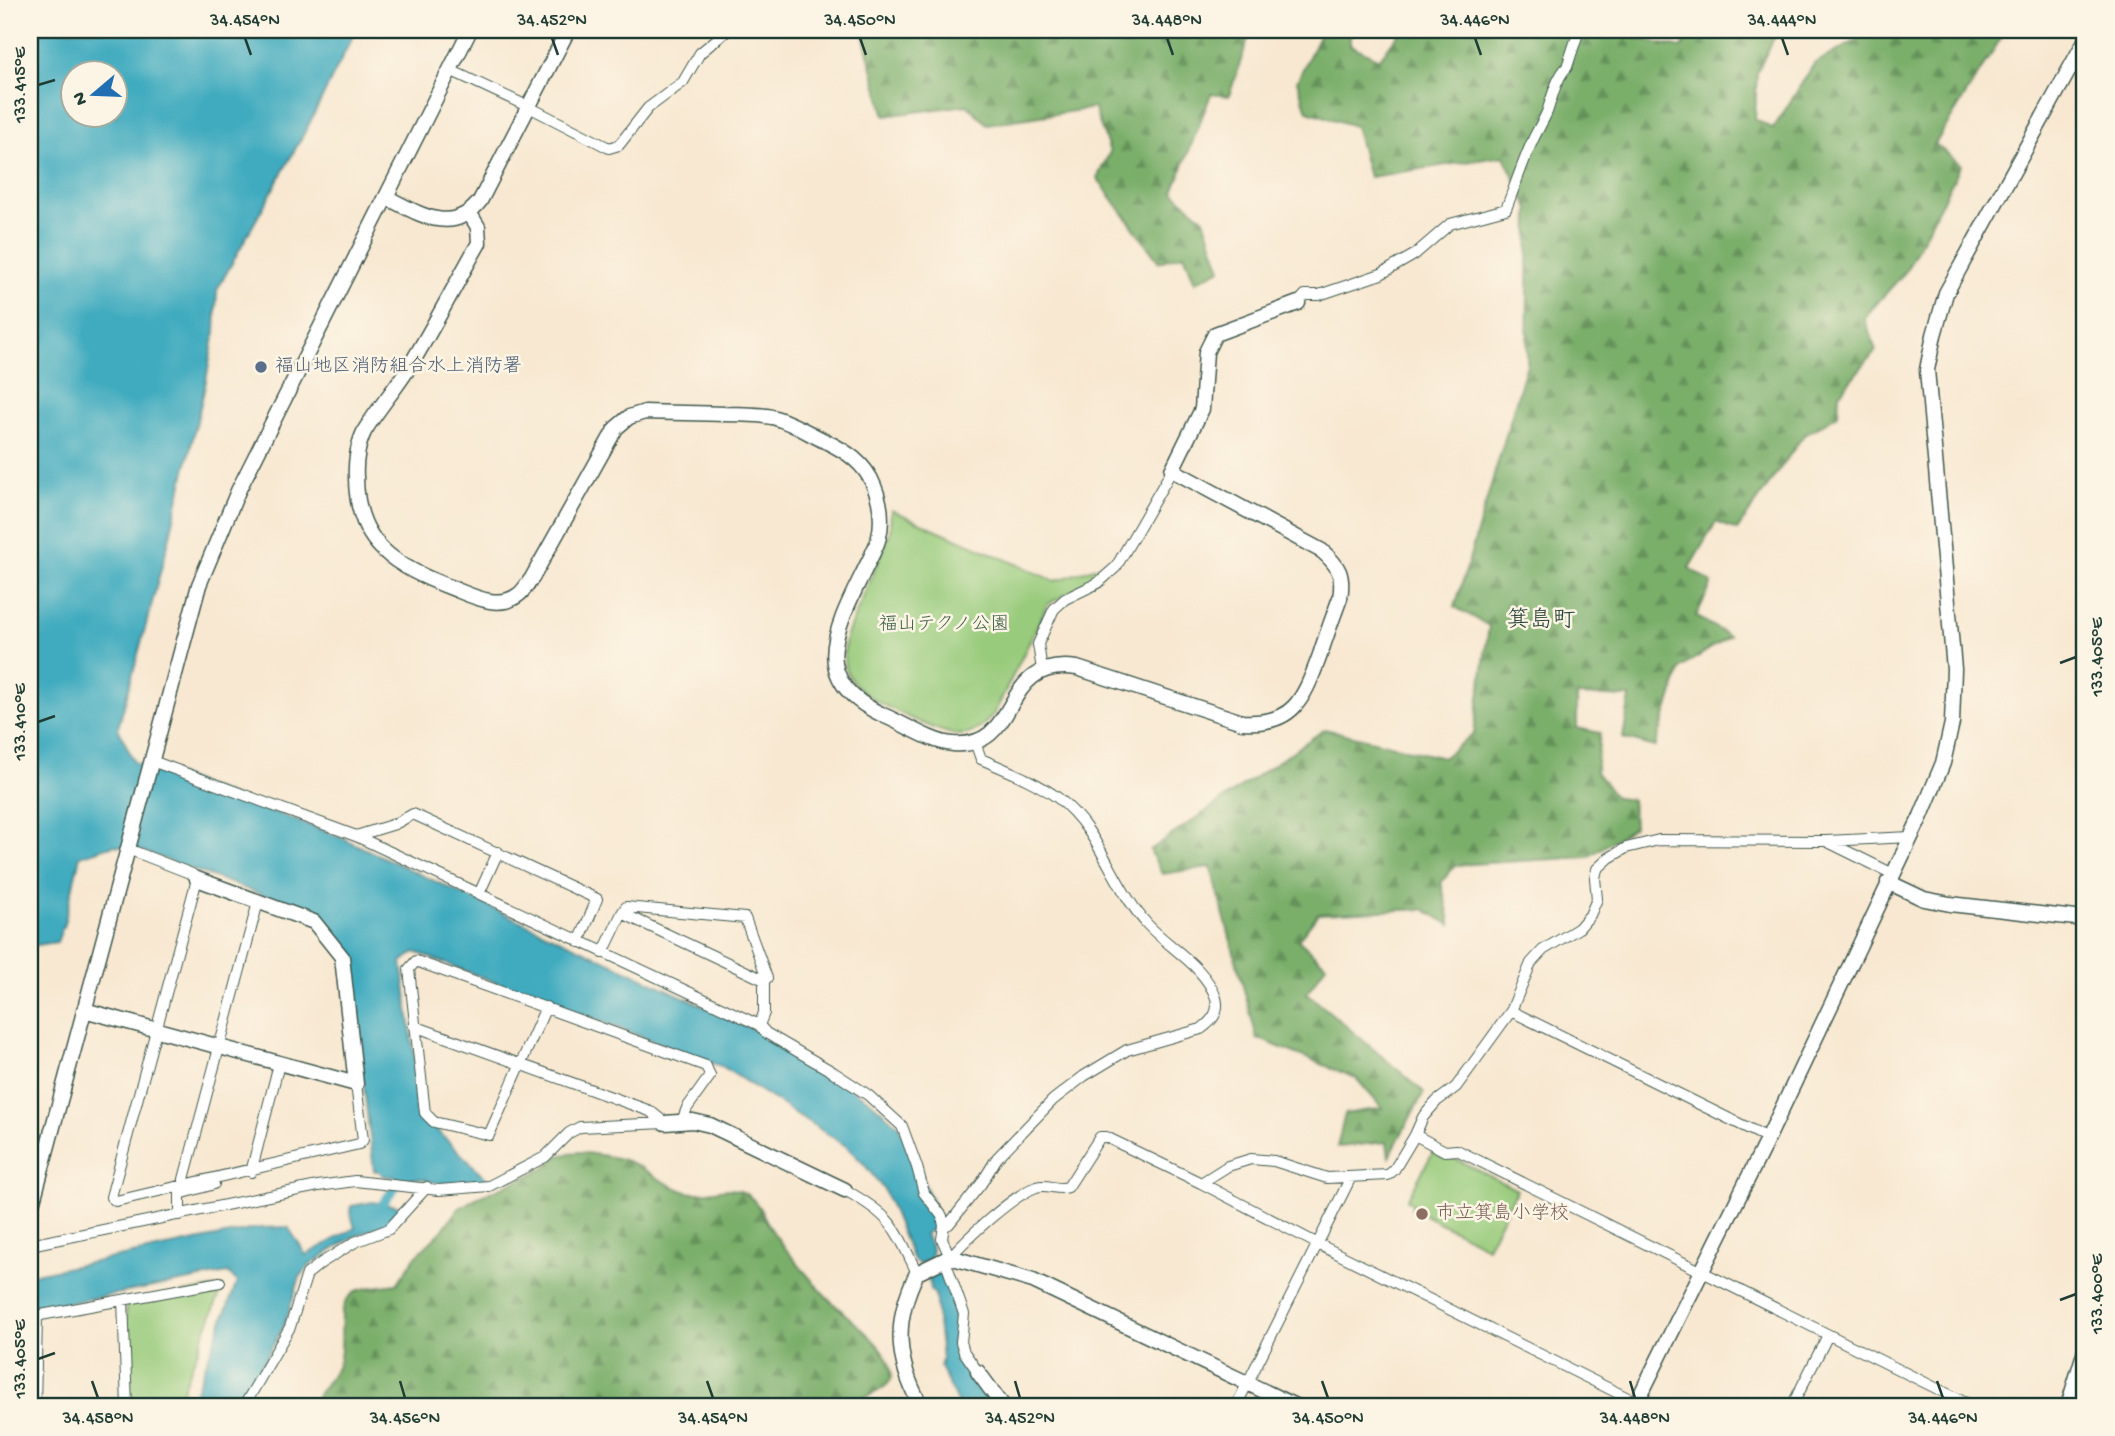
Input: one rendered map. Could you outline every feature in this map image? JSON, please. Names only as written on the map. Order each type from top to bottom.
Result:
[{"type":"street","points":[[30,1213],[199,585],[238,491],[470,30]]},
{"type":"street","points":[[386,197],[427,217],[453,220],[470,214],[480,201],[568,30]]},
{"type":"street","points":[[450,70],[609,148],[619,145],[648,108],[683,82],[700,53],[728,30]]},
{"type":"street","points":[[1042,670],[1038,644],[1054,610],[1065,599],[1098,583],[1116,567],[1172,470],[1202,409],[1206,352],[1215,334],[1298,303],[1305,295],[1320,295],[1381,274],[1413,255],[1450,224],[1506,209],[1514,182],[1567,67],[1579,30]]},
{"type":"street","points":[[921,1406],[909,1385],[899,1342],[902,1314],[917,1273],[947,1259],[965,1240],[1027,1192],[1040,1186],[1059,1189],[1069,1187],[1100,1137],[1106,1137],[1201,1183],[1639,1405],[1911,837],[1943,763],[1952,723],[1954,683],[1927,370],[1946,293],[2085,41]]},
{"type":"street","points":[[470,214],[478,227],[479,243],[410,366],[364,433],[355,464],[356,499],[363,521],[376,541],[393,559],[412,572],[481,599],[506,600],[519,595],[532,578],[616,428],[629,417],[645,412],[774,417],[839,447],[861,464],[872,480],[880,500],[878,540],[835,638],[834,660],[844,686],[849,694],[867,708],[937,740],[953,744],[975,742],[995,731],[1016,693],[1028,679],[1042,670],[1059,666],[1077,668],[1250,723],[1272,721],[1287,714],[1306,694],[1340,598],[1343,582],[1336,563],[1322,551],[1172,470]]},
{"type":"street","points":[[944,1226],[949,1224],[976,1191],[997,1158],[1054,1100],[1084,1076],[1127,1050],[1153,1040],[1201,1029],[1211,1021],[1217,1010],[1217,1001],[1211,988],[1184,956],[1140,915],[1081,819],[1057,797],[981,758],[975,742]]},
{"type":"street","points":[[151,764],[356,836],[759,1025],[766,1033],[834,1072],[867,1095],[897,1120],[911,1147],[924,1193],[942,1216],[942,1239],[964,1314],[961,1342],[964,1352],[1003,1406]]},
{"type":"street","points":[[356,836],[394,824],[413,814],[597,899],[579,942]]},
{"type":"street","points":[[1201,1183],[1228,1166],[1251,1159],[1273,1161],[1327,1178],[1350,1179],[1388,1175],[1394,1170],[1415,1135],[1423,1116],[1456,1087],[1511,1011],[1531,963],[1543,950],[1579,928],[1590,915],[1597,899],[1597,869],[1626,848],[1659,840],[1826,841],[1911,837]]},
{"type":"street","points":[[1826,841],[1924,899],[2085,919]]},
{"type":"street","points":[[128,849],[192,874],[197,879],[314,922],[341,957],[363,1140],[359,1144],[116,1201],[111,1197],[197,879]]},
{"type":"street","points":[[479,894],[498,852]]},
{"type":"street","points":[[184,1185],[258,902]]},
{"type":"street","points":[[603,953],[626,907],[745,918],[767,978],[764,980],[764,1013],[759,1025]]},
{"type":"street","points":[[622,913],[764,980]]},
{"type":"street","points":[[546,1007],[489,1135],[434,1122],[425,1113],[409,970],[416,961],[546,1007],[706,1066],[710,1076],[687,1108],[682,1121]]},
{"type":"street","points":[[84,1010],[356,1084]]},
{"type":"street","points":[[1511,1011],[1768,1138]]},
{"type":"street","points":[[414,1026],[650,1111],[665,1123]]},
{"type":"street","points":[[180,1216],[180,1194],[251,1174],[279,1064]]},
{"type":"street","points":[[30,1245],[318,1186],[355,1181],[463,1189],[489,1186],[545,1157],[569,1133],[580,1127],[693,1121],[710,1125],[873,1205],[894,1225],[917,1273]]},
{"type":"street","points":[[1415,1135],[1445,1151],[1457,1150],[1972,1406]]},
{"type":"street","points":[[1236,1406],[1350,1179]]},
{"type":"street","points":[[244,1406],[290,1327],[307,1274],[355,1242],[388,1229],[422,1187]]},
{"type":"street","points":[[947,1259],[1033,1281],[1295,1406]]},
{"type":"street","points":[[35,1406],[33,1317],[220,1282]]},
{"type":"street","points":[[123,1300],[127,1406]]},
{"type":"street","points":[[1792,1406],[1828,1335]]},
{"type":"street","points":[[2068,1406],[2085,1350]]},
{"type":"green space","points":[[859,30],[1251,30],[1229,96],[1211,94],[1173,192],[1204,219],[1221,269],[1195,282],[1184,254],[1159,262],[1097,178],[1110,152],[1094,108],[987,124],[967,105],[885,116],[863,35]]},
{"type":"green space","points":[[1322,30],[1350,30],[1350,45],[1379,59],[1402,30],[1640,30],[1635,38],[1681,48],[1697,30],[1778,30],[1757,72],[1755,119],[1773,129],[1814,64],[1875,30],[2006,30],[1935,144],[1961,165],[1906,271],[1864,318],[1876,350],[1839,394],[1838,415],[1803,436],[1737,530],[1716,522],[1689,568],[1712,583],[1696,616],[1729,636],[1681,668],[1655,747],[1623,738],[1630,697],[1577,695],[1577,728],[1600,733],[1596,772],[1616,798],[1632,800],[1634,827],[1588,857],[1456,865],[1441,882],[1451,925],[1423,909],[1318,914],[1298,940],[1326,965],[1307,993],[1424,1092],[1389,1157],[1387,1142],[1337,1147],[1345,1114],[1382,1108],[1356,1078],[1257,1038],[1211,867],[1162,874],[1150,850],[1325,729],[1443,758],[1474,733],[1489,626],[1455,607],[1527,364],[1529,209],[1504,156],[1369,177],[1355,126],[1307,111],[1297,81]]},
{"type":"green space","name":"福山テクノ公園","points":[[891,510],[1055,581],[1097,567],[1115,556],[1101,575],[1048,604],[995,712],[984,725],[971,733],[951,734],[898,712],[863,692],[846,670],[846,637],[890,533]]},
{"type":"green space","points":[[578,1152],[629,1162],[687,1192],[734,1190],[752,1198],[791,1256],[886,1356],[891,1368],[889,1383],[846,1406],[312,1406],[338,1365],[341,1355],[342,1313],[350,1296],[359,1290],[397,1284],[416,1256],[441,1232],[457,1210],[474,1199],[544,1169],[558,1156]]},
{"type":"green space","points":[[1433,1152],[1444,1159],[1456,1159],[1517,1190],[1487,1247],[1411,1208],[1413,1204],[1407,1200]]},
{"type":"green space","points":[[223,1286],[176,1406],[129,1406],[128,1303]]},
{"type":"water","points":[[30,30],[356,30],[307,128],[217,290],[215,332],[205,386],[169,540],[118,728],[134,762],[162,772],[164,770],[342,838],[761,1033],[869,1100],[899,1126],[939,1217],[940,1223],[925,1234],[932,1250],[930,1259],[919,1264],[913,1260],[884,1190],[846,1146],[723,1067],[415,952],[402,962],[422,1116],[488,1180],[469,1186],[383,1176],[379,1171],[374,1171],[348,953],[315,914],[142,851],[114,845],[80,856],[64,924],[57,942],[30,946]]},
{"type":"water","points":[[372,1202],[403,1207],[388,1223],[351,1238],[310,1265],[300,1277],[284,1326],[238,1406],[190,1406],[237,1282],[228,1273],[30,1310],[30,1275],[259,1228],[288,1227],[306,1255],[355,1228],[351,1206]]},
{"type":"water","points":[[936,1269],[943,1276],[951,1293],[955,1320],[955,1338],[952,1342],[957,1360],[964,1362],[996,1406],[959,1406],[940,1367],[942,1359],[935,1294],[930,1290],[929,1273]]},
{"type":"waterway","points":[[376,1212],[410,1168]]},
{"type":"place","name":"福山地区消防組合水上消防署","points":[[261,367]]},
{"type":"place","name":"市立箕島小学校","points":[[1422,1214]]},
{"type":"district","name":"箕島町","points":[[1541,621]]}]
